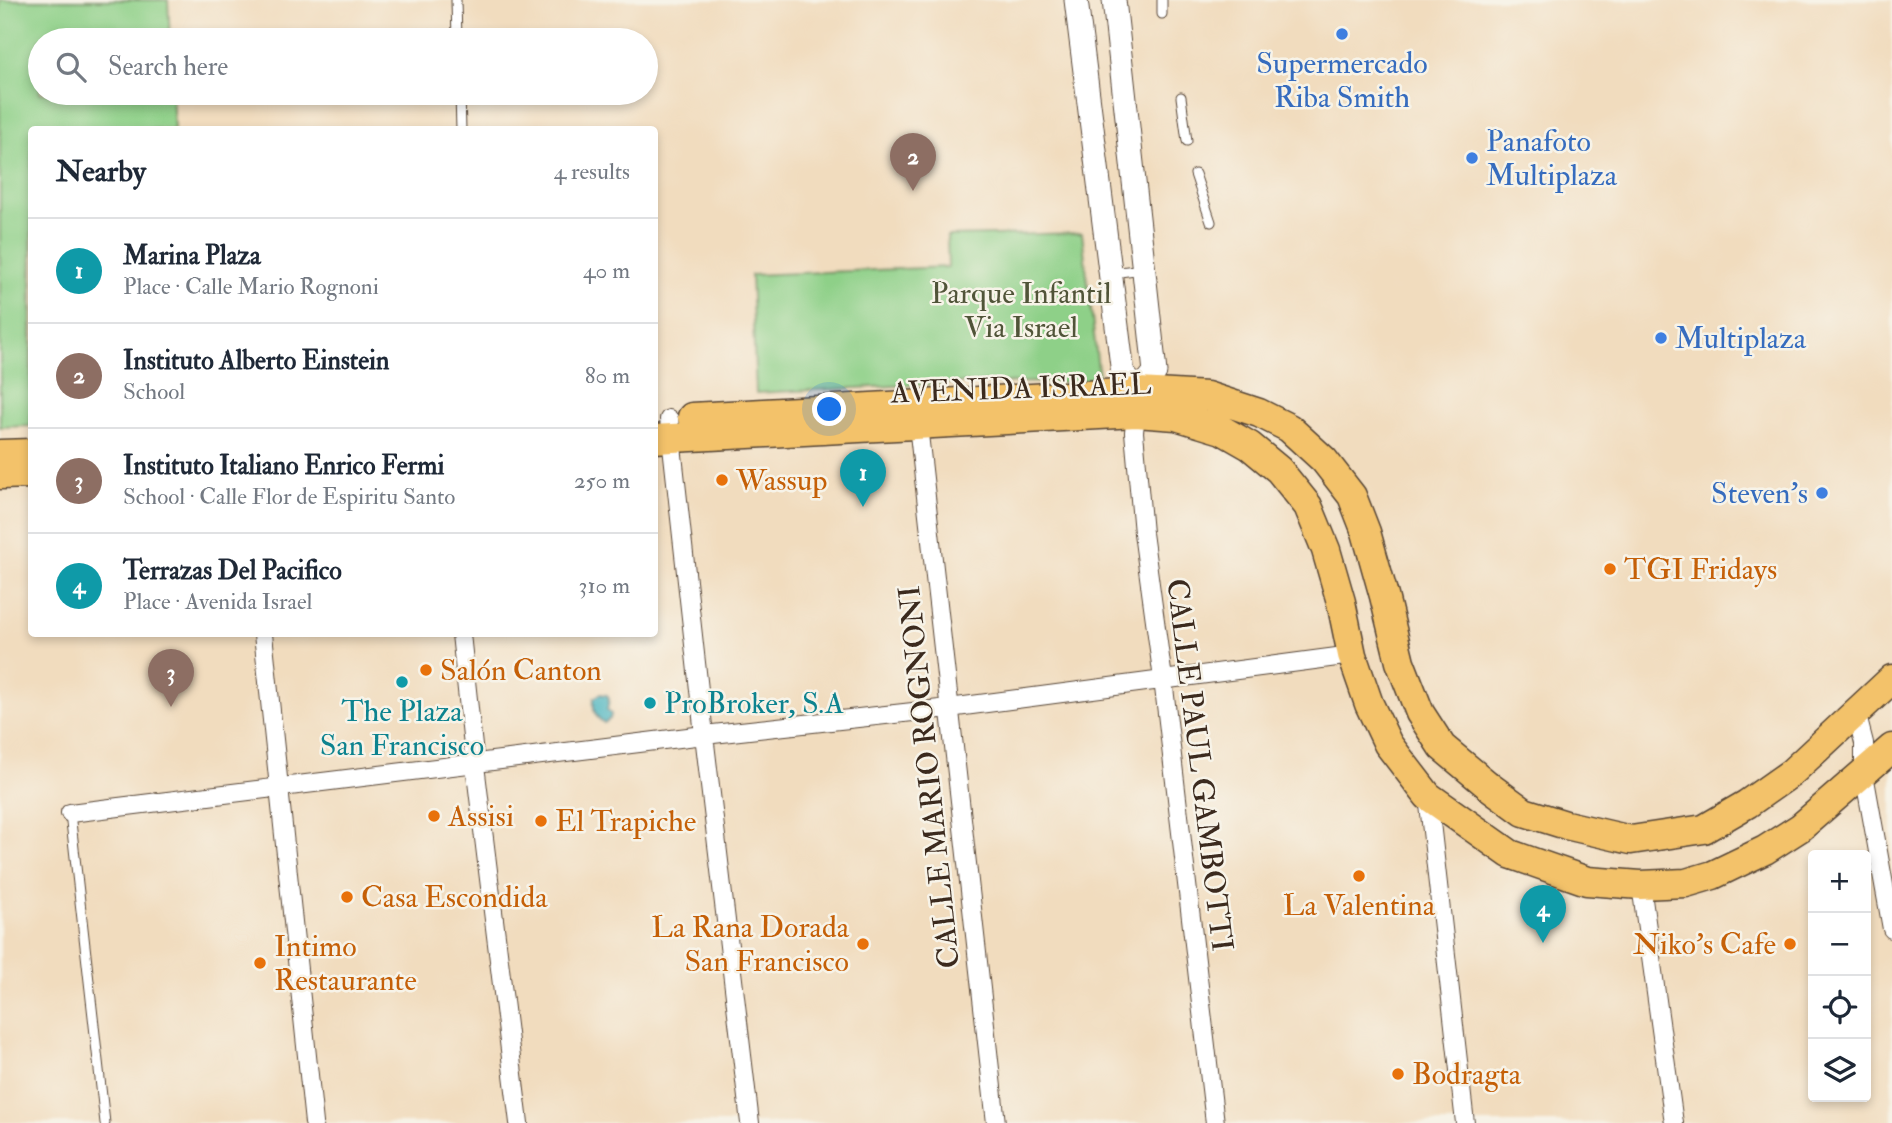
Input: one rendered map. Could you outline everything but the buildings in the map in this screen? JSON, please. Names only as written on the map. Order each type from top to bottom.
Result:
[{"type":"main road","name":"AVENIDA ISRAEL","points":[[662,429],[918,425],[1207,396],[1259,413],[1289,428],[1324,460],[1352,496],[1384,596],[1400,662],[1420,713],[1442,747],[1524,812],[1566,825],[1631,840],[1704,829],[1747,804],[1791,773],[1856,712]]},
{"type":"main road","name":"AVENIDA ISRAEL","points":[[662,429],[1137,402],[1222,430],[1250,446],[1279,470],[1308,506],[1326,550],[1352,655],[1369,704],[1388,744],[1429,796],[1510,855],[1587,881],[1641,885],[1686,883],[1713,875],[1765,850],[1801,827],[1892,748]]},
{"type":"main road","points":[[0,454],[28,453]]},
{"type":"main road","points":[[0,475],[28,474]]},
{"type":"main road","points":[[1856,712],[1892,679]]},
{"type":"street","points":[[1076,0],[1123,374],[1137,402]]},
{"type":"street","points":[[1114,0],[1155,372],[1137,402]]},
{"type":"street","name":"CALLE PAUL GAMBOTTI","points":[[1137,402],[1134,432],[1143,533],[1163,679],[1215,1123]]},
{"type":"street","name":"CALLE MARIO ROGNONI","points":[[918,425],[996,1123]]},
{"type":"street","points":[[662,429],[704,735],[750,1123]]},
{"type":"street","points":[[263,637],[314,1123]]},
{"type":"street","points":[[461,637],[519,1123]]},
{"type":"street","points":[[70,813],[704,735],[949,708],[1352,655]]},
{"type":"street","points":[[1856,712],[1864,743],[1864,774],[1892,929]]},
{"type":"street","points":[[1429,796],[1465,1123]]},
{"type":"street","points":[[1641,885],[1674,1123]]},
{"type":"lane","points":[[456,0],[457,28]]},
{"type":"lane","points":[[1162,0],[1162,13]]},
{"type":"lane","points":[[1181,97],[1187,141]]},
{"type":"lane","points":[[460,105],[461,126]]},
{"type":"lane","points":[[1195,174],[1211,222]]},
{"type":"lane","points":[[1110,273],[1144,269]]},
{"type":"lane","points":[[70,813],[106,1123]]},
{"type":"green space","points":[[0,0],[168,0],[169,28],[28,28],[28,105],[173,105],[174,126],[28,126],[28,426],[0,427]]},
{"type":"green space","name":"Parque Infantil Via Israel","points":[[1082,233],[1099,377],[1075,382],[953,383],[756,393],[751,275],[948,267],[947,236]]},
{"type":"water","points":[[600,694],[607,695],[609,699],[607,710],[611,714],[610,719],[604,723],[594,709],[594,698]]},
{"type":"place","name":"Supermercado Riba Smith","points":[[1342,34]]},
{"type":"place","name":"Panafoto Multiplaza","points":[[1472,158]]},
{"type":"place","name":"Instituto Alberto Einstein","points":[[913,191]]},
{"type":"place","name":"Multiplaza","points":[[1661,338]]},
{"type":"place","name":"Wassup","points":[[722,480]]},
{"type":"place","name":"Steven's","points":[[1822,493]]},
{"type":"place","name":"Marina Plaza","points":[[863,507]]},
{"type":"place","name":"TGI Fridays","points":[[1610,569]]},
{"type":"place","name":"Salón Canton","points":[[426,670]]},
{"type":"place","name":"The Plaza San Francisco","points":[[402,682]]},
{"type":"place","name":"ProBroker, S.A","points":[[650,703]]},
{"type":"place","name":"Instituto Italiano Enrico Fermi","points":[[171,707]]},
{"type":"place","name":"Assisi","points":[[434,816]]},
{"type":"place","name":"El Trapiche","points":[[541,821]]},
{"type":"place","name":"La Valentina","points":[[1359,876]]},
{"type":"place","name":"Casa Escondida","points":[[347,897]]},
{"type":"place","name":"Terrazas Del Pacifico","points":[[1543,943]]},
{"type":"place","name":"La Rana Dorada San Francisco","points":[[863,944]]},
{"type":"place","name":"Niko's Cafe","points":[[1790,944]]},
{"type":"place","name":"Intimo Restaurante","points":[[260,963]]},
{"type":"place","name":"Bodragta","points":[[1398,1074]]}]
